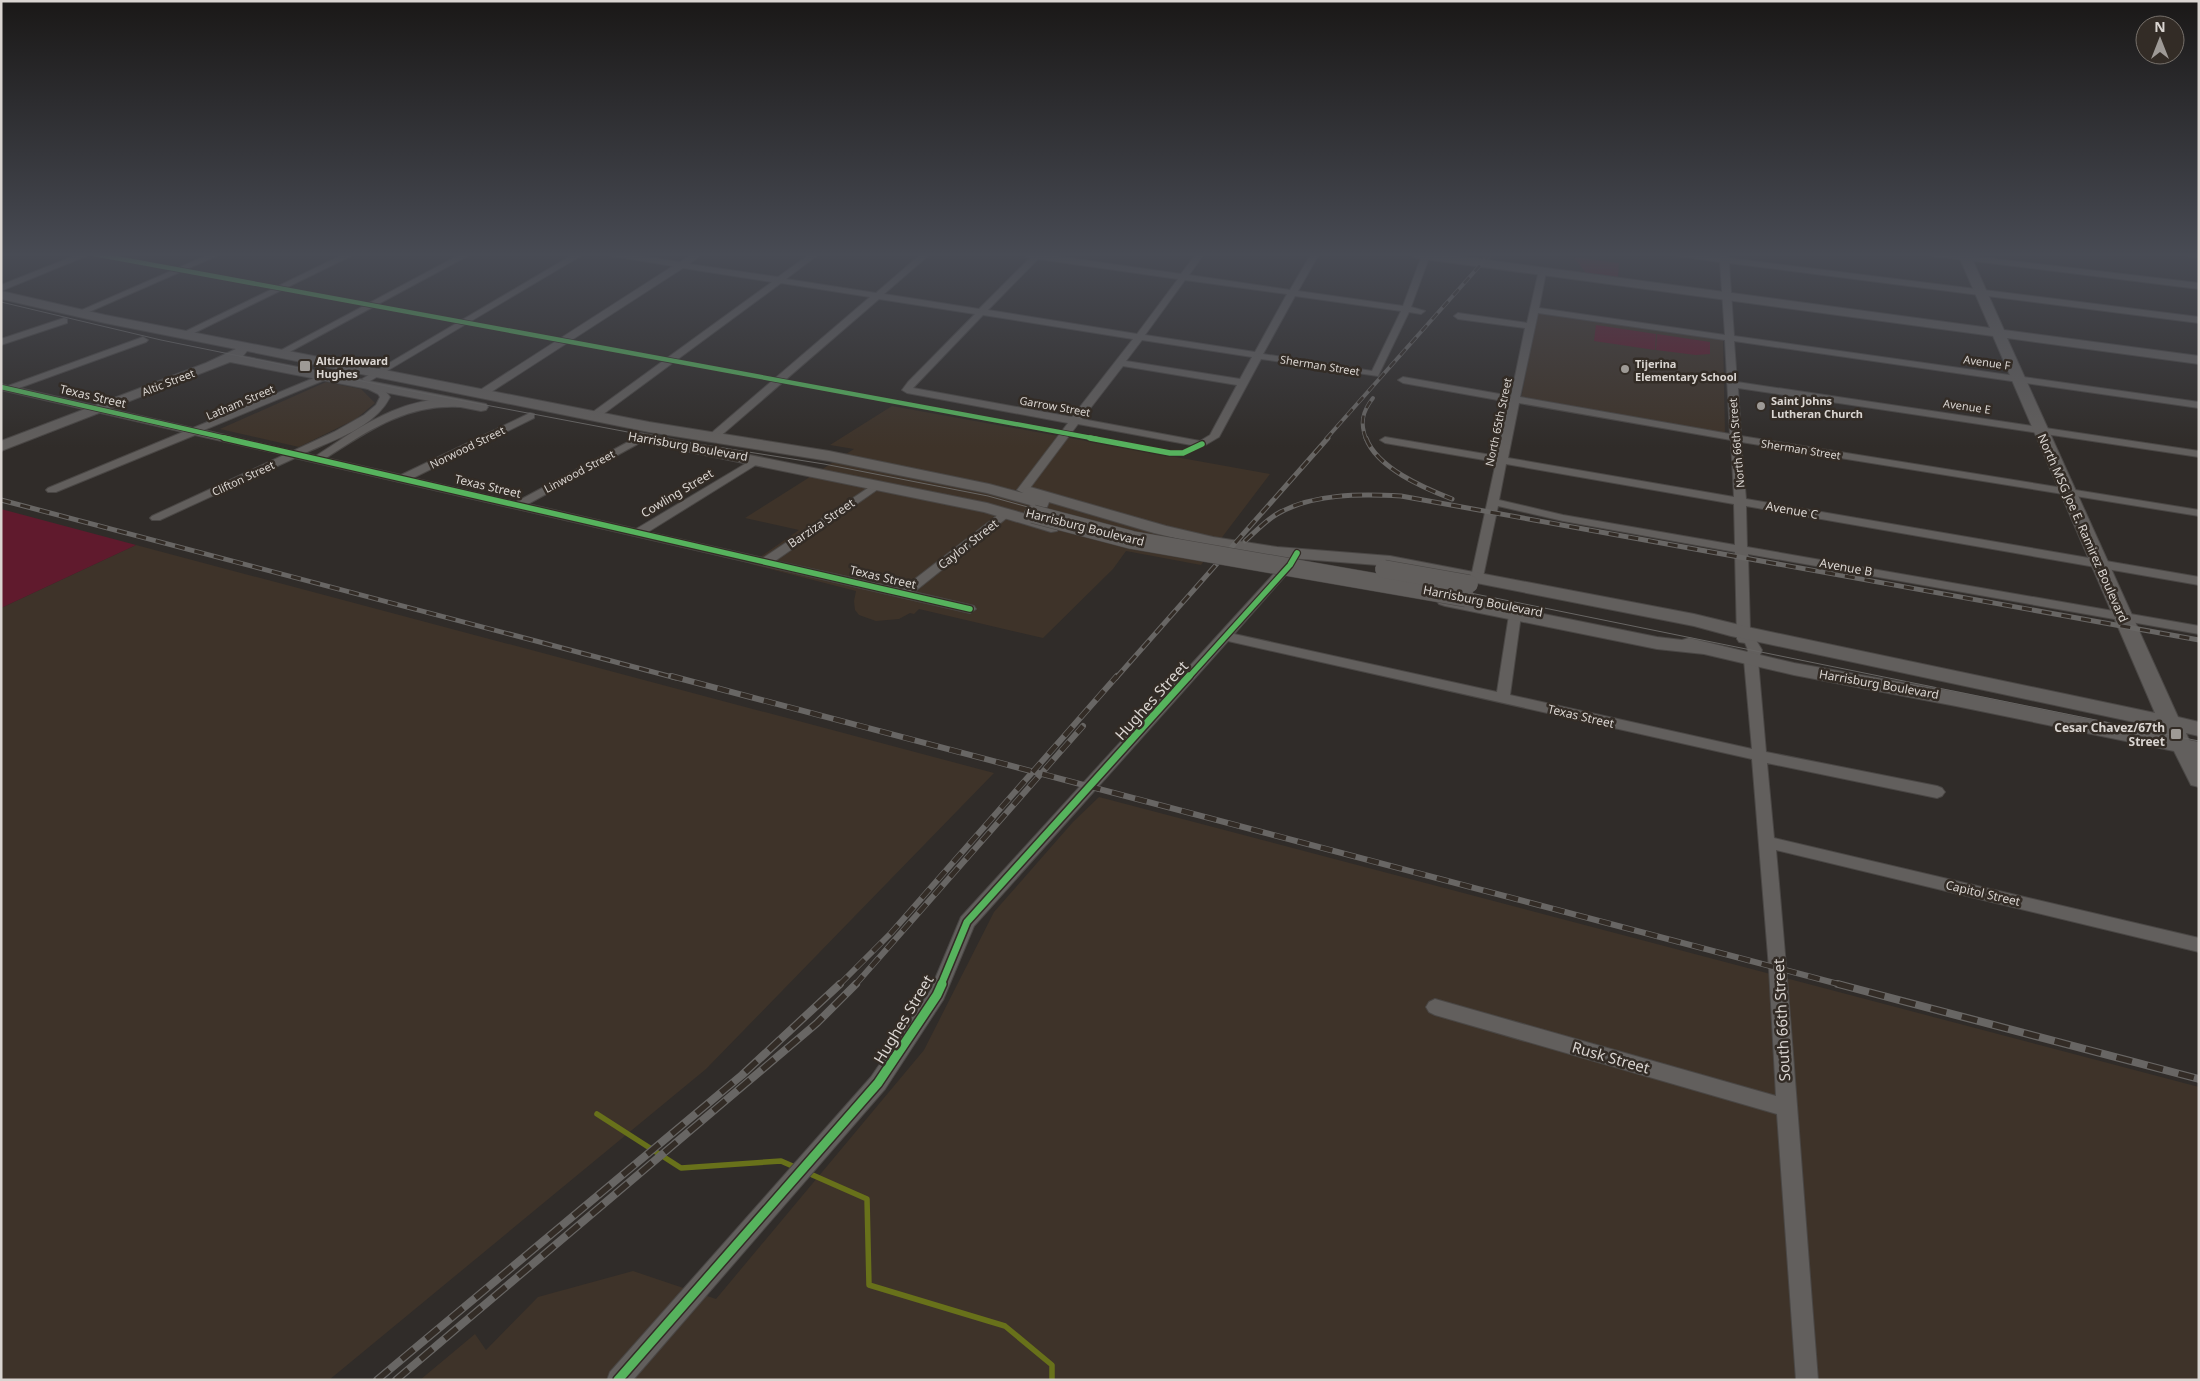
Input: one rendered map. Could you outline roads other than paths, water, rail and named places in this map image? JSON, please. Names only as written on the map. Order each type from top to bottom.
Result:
[{"type":"main road","points":[[53,318],[160,344]]},
{"type":"main road","name":"Harrisburg Boulevard","points":[[105,318],[594,416],[829,456],[989,489],[1037,509],[1132,540],[1470,586],[1676,624],[1745,632],[1985,685],[2199,729]]},
{"type":"main road","points":[[1888,318],[2199,360]]},
{"type":"main road","name":"North MSG Joe E. Ramirez Boulevard","points":[[1992,318],[2170,723],[2191,747],[2199,779]]},
{"type":"main road","name":"Altic Street","points":[[1,446],[230,358],[250,348]]},
{"type":"main road","name":"Harrisburg Boulevard","points":[[209,354],[641,438],[828,469],[984,501],[1037,509]]},
{"type":"main road","points":[[713,437],[784,443],[829,450],[1023,490],[1175,535],[1293,559],[1335,578],[1657,643],[1702,648]]},
{"type":"main road","points":[[641,438],[1007,513],[1094,538],[1140,546],[1203,547],[1293,559],[1365,557],[1470,586]]},
{"type":"main road","points":[[1140,546],[1151,528]]},
{"type":"main road","name":"Harrisburg Boulevard","points":[[1470,586],[1751,660],[2191,747]]},
{"type":"street","points":[[184,335],[218,318]]},
{"type":"street","points":[[279,354],[346,318]]},
{"type":"street","points":[[363,385],[376,373],[470,318]]},
{"type":"street","points":[[481,394],[598,318]]},
{"type":"street","points":[[594,416],[727,318]]},
{"type":"street","points":[[713,437],[851,318]]},
{"type":"street","name":"Garrow Street","points":[[975,318],[907,390],[1202,444],[1214,437],[1244,383]]},
{"type":"street","name":"Sherman Street","points":[[1021,318],[1375,374],[1401,318]]},
{"type":"street","points":[[1023,490],[1152,318]]},
{"type":"street","points":[[1120,363],[1244,383],[1278,318]]},
{"type":"street","points":[[1476,318],[1530,326]]},
{"type":"street","name":"North 65th Street","points":[[1470,586],[1494,502],[1531,318]]},
{"type":"street","name":"Avenue F","points":[[1590,318],[2199,405]]},
{"type":"street","name":"North 66th Street","points":[[1728,318],[1740,501],[1745,632]]},
{"type":"street","points":[[2186,318],[2199,320]]},
{"type":"street","points":[[1,342],[64,321]]},
{"type":"street","points":[[4,389],[143,340]]},
{"type":"street","name":"Latham Street","points":[[52,490],[324,377]]},
{"type":"street","name":"Sherman Street","points":[[1403,380],[1736,438],[2199,513]]},
{"type":"street","name":"Avenue E","points":[[1731,384],[2199,454]]},
{"type":"street","name":"Clifton Street","points":[[156,518],[296,454],[368,418],[380,407],[384,396],[382,392],[363,385]]},
{"type":"street","name":"Texas Street","points":[[4,389],[197,430],[970,609]]},
{"type":"street","points":[[318,459],[396,414],[435,403],[460,404]]},
{"type":"street","name":"Norwood Street","points":[[404,478],[530,416]]},
{"type":"street","name":"Linwood Street","points":[[518,505],[641,438]]},
{"type":"street","name":"Avenue C","points":[[1385,440],[2199,581]]},
{"type":"street","name":"Cowling Street","points":[[639,532],[755,461]]},
{"type":"street","name":"Barziza Street","points":[[766,561],[877,485]]},
{"type":"street","name":"Avenue B","points":[[1494,502],[1563,518],[2199,630]]},
{"type":"street","name":"Caylor Street","points":[[905,593],[1007,513]]},
{"type":"street","name":"Hughes Street","points":[[618,1380],[878,1083],[936,995],[966,922],[1226,636],[1293,559]]},
{"type":"street","points":[[1503,698],[1515,614]]},
{"type":"street","name":"South 66th Street","points":[[1745,632],[1744,648],[1751,660],[1768,842],[1807,1380]]},
{"type":"street","name":"Texas Street","points":[[1226,636],[1760,756],[1937,792]]},
{"type":"street","name":"Capitol Street","points":[[1768,842],[2199,945]]},
{"type":"street","name":"Rusk Street","points":[[1435,1007],[1786,1108]]},
{"type":"waterway","points":[[597,1114],[681,1168],[781,1161],[797,1168]]},
{"type":"waterway","points":[[808,1173],[867,1199],[869,1285],[1005,1326],[1052,1365],[1052,1380]]},
{"type":"tram line","points":[[70,318],[161,340],[401,389],[654,437],[824,464],[988,496],[1111,530],[1436,586],[2199,741]]},
{"type":"railway","points":[[1326,439],[1433,318]]},
{"type":"railway","points":[[1366,439],[1363,418],[1366,408],[1373,398]]},
{"type":"railway","points":[[1116,678],[1328,438]]},
{"type":"railway","points":[[1366,438],[1380,459],[1391,468],[1415,483],[1452,499]]},
{"type":"railway","points":[[1245,541],[1264,523],[1277,514],[1306,502],[1338,496],[1401,496],[2199,640]]},
{"type":"railway","points":[[1,500],[676,678]]},
{"type":"railway","points":[[671,676],[1033,772]]},
{"type":"railway","points":[[1033,772],[1117,676]]},
{"type":"railway","points":[[1041,774],[1083,726]]},
{"type":"railway","points":[[840,984],[891,933],[1033,772]]},
{"type":"railway","points":[[1033,772],[1041,774]]},
{"type":"railway","points":[[855,985],[1041,774]]},
{"type":"railway","points":[[1041,774],[1842,985]]},
{"type":"railway","points":[[377,1380],[742,1075],[840,984]]},
{"type":"railway","points":[[1838,984],[2199,1079]]},
{"type":"railway","points":[[396,1380],[817,1023],[855,985]]},
{"type":"place","name":"Altic/Howard Hughes","points":[[305,366]]},
{"type":"place","name":"Tijerina Elementary School","points":[[1625,369]]},
{"type":"place","name":"Saint Johns Lutheran Church","points":[[1761,406]]},
{"type":"place","name":"Cesar Chavez/67th Street","points":[[2176,734]]}]
